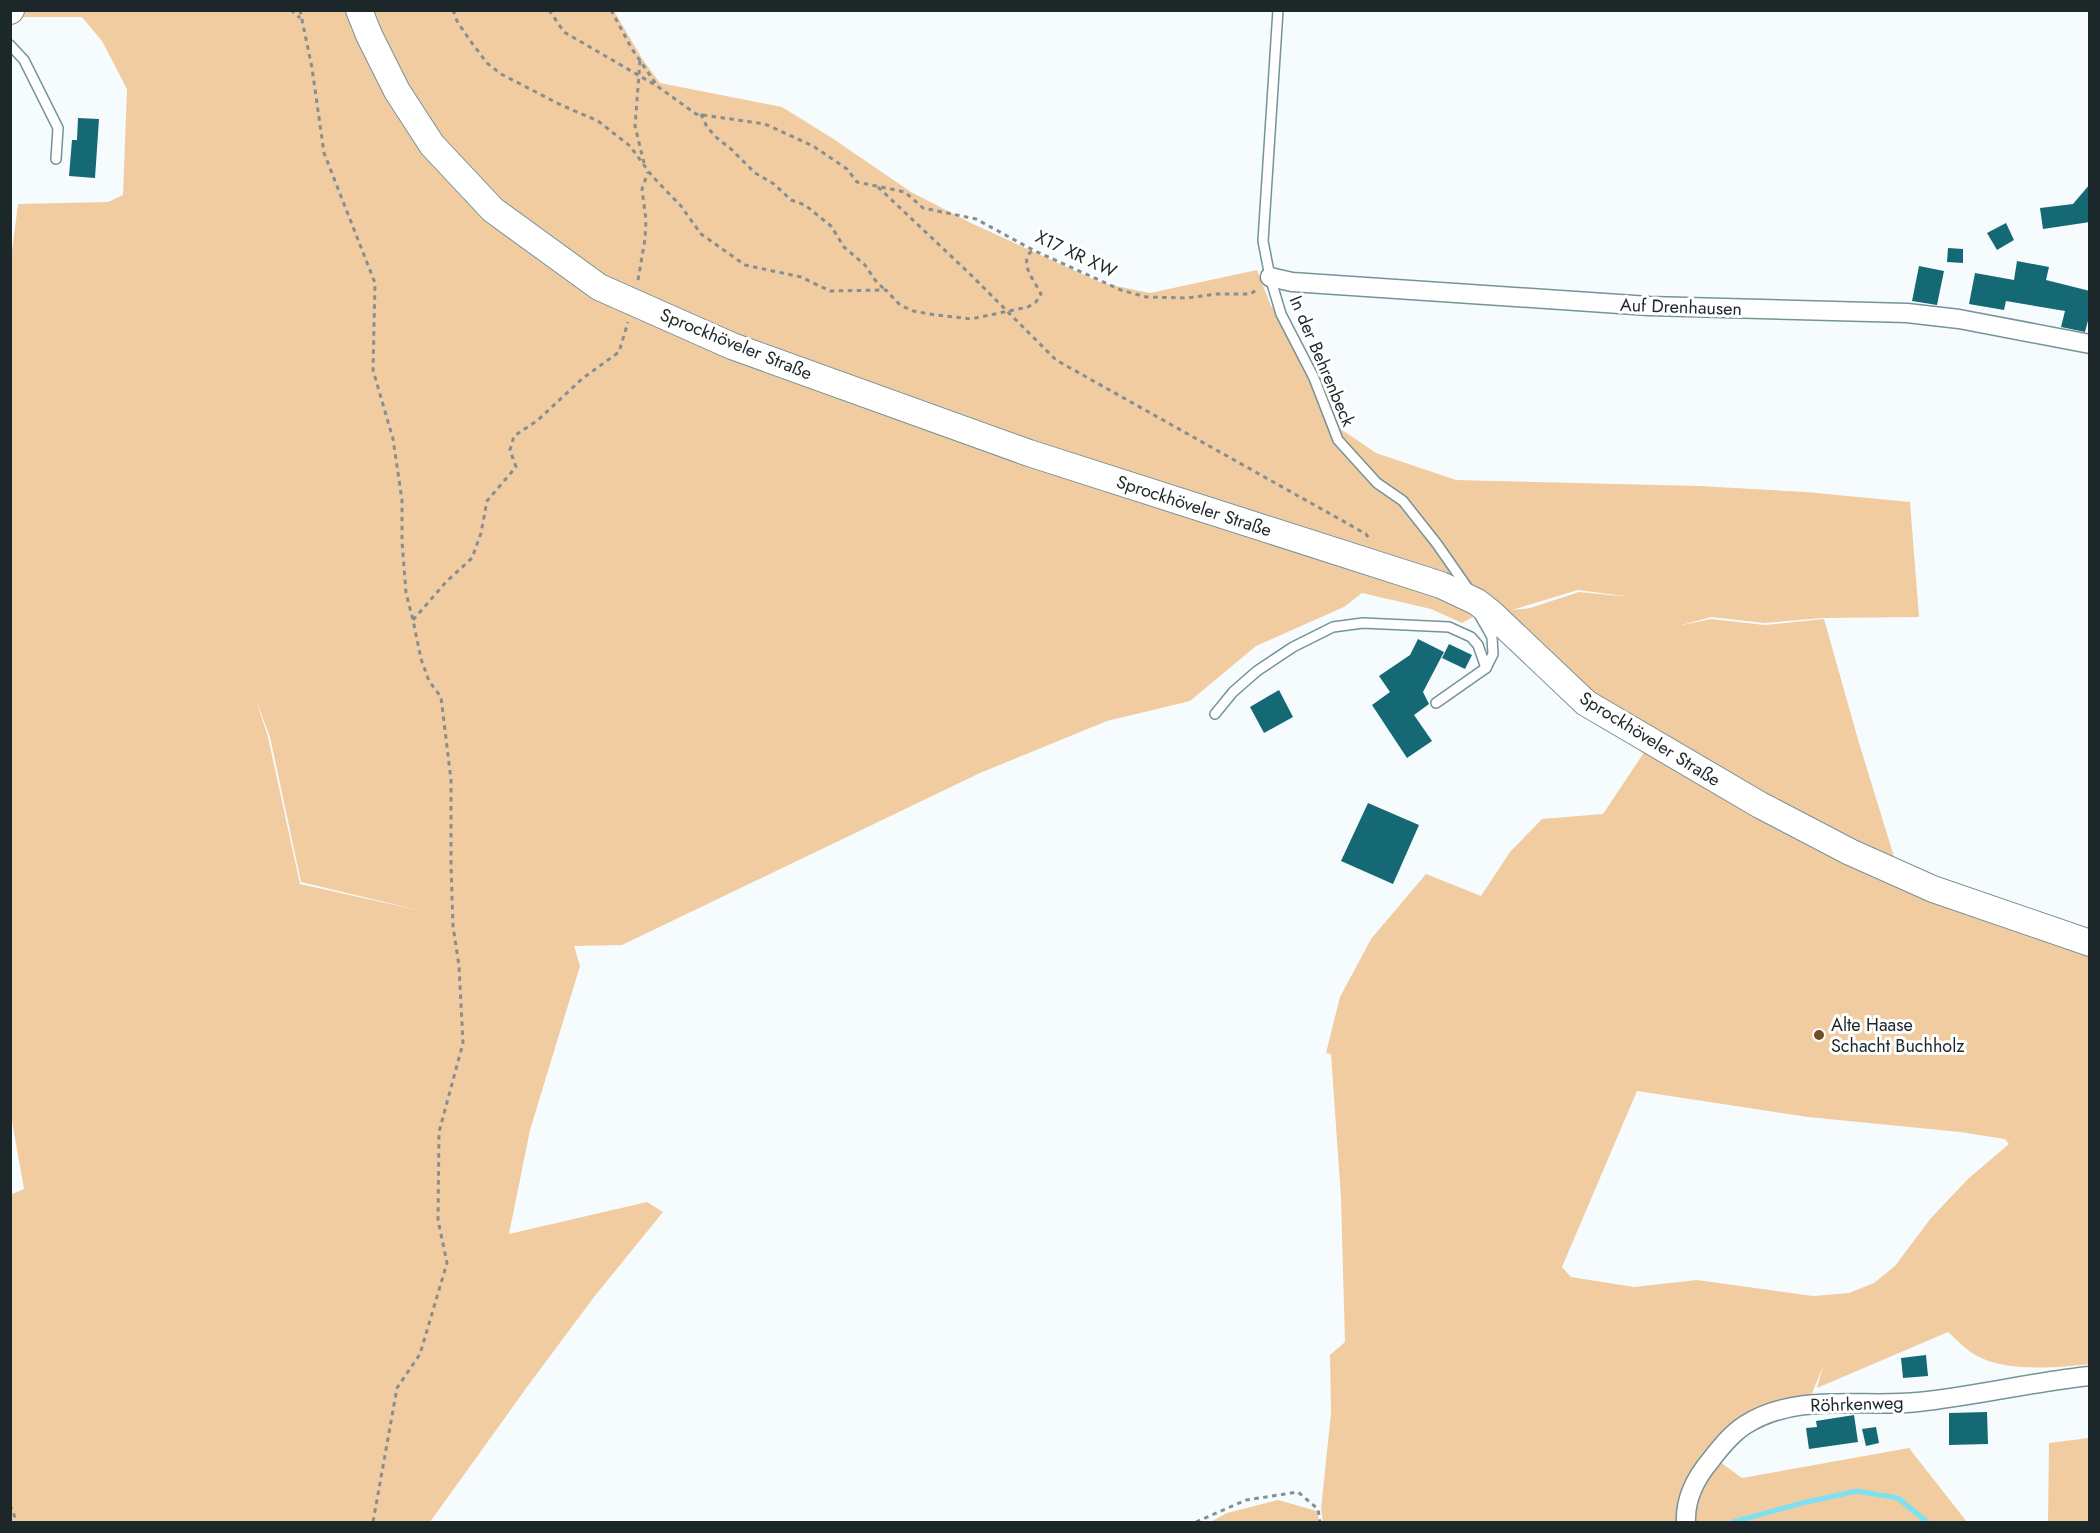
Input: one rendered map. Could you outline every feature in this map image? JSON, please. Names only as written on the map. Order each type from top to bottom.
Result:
[{"type":"street","name":"Sprockhöveler Straße","points":[[359,10],[397,91],[432,145],[493,210],[599,287],[732,346],[1019,449],[1440,585],[1477,602],[1491,613],[1586,703],[1760,805],[1850,852],[1933,890],[2090,943]]},
{"type":"street","name":"Auf Drenhausen","points":[[1270,277],[1292,282],[1649,306],[1907,313],[1959,319],[2090,344]]},
{"type":"street","name":"Röhrkenweg","points":[[1686,1522],[1685,1509],[1689,1494],[1702,1471],[1722,1446],[1744,1425],[1774,1411],[1809,1404],[1917,1402],[2090,1376]]},
{"type":"lane","name":"In der Behrenbeck","points":[[1278,10],[1263,241],[1270,277],[1281,314],[1314,378],[1338,440],[1377,483],[1403,501],[1437,544],[1477,602],[1480,617],[1492,637],[1493,654],[1486,668]]},
{"type":"lane","points":[[10,45],[24,60],[58,128],[56,159]]},
{"type":"lane","points":[[1215,714],[1233,692],[1257,671],[1293,647],[1333,627],[1363,623],[1449,627],[1471,637],[1478,645],[1486,668],[1436,703]]},
{"type":"path","points":[[291,10],[300,18]]},
{"type":"path","points":[[300,10],[312,68],[324,153],[375,283],[373,370],[393,439],[402,500],[405,593],[421,659],[429,681],[441,697],[451,780],[453,926],[459,966],[463,1043],[440,1132],[438,1220],[447,1263],[420,1354],[397,1388],[373,1522]]},
{"type":"path","points":[[453,10],[457,21],[488,63],[501,74],[598,121],[630,146],[681,206],[701,234],[745,265],[801,277],[830,291],[886,290]]},
{"type":"path","points":[[549,10],[564,32],[657,86],[696,114],[765,124],[813,146],[847,169],[857,182],[876,186],[1056,360],[1366,534],[1386,567]]},
{"type":"path","points":[[611,10],[657,86]]},
{"type":"path","points":[[640,61],[634,126],[644,165]]},
{"type":"path","points":[[701,114],[707,127],[717,138],[731,148],[755,173],[774,184],[791,200],[805,205],[831,226],[844,247],[865,266],[875,280],[900,305],[913,311],[971,319],[1028,307],[1036,302],[1041,294],[1027,270],[1025,259],[1033,250]]},
{"type":"path","points":[[413,620],[446,582],[472,558],[487,501],[516,467],[510,450],[514,436],[538,420],[584,378],[619,352],[634,302],[645,238],[646,220],[642,189],[649,171]]},
{"type":"path","name":"X17 XR XW","points":[[876,186],[905,192],[923,208],[976,219],[1033,250],[1121,290],[1146,297],[1187,298],[1217,294],[1251,294],[1270,277]]},
{"type":"path","points":[[1196,1522],[1246,1500],[1298,1492],[1318,1509],[1320,1522]]},
{"type":"path","points":[[10,1504],[17,1522]]},
{"type":"shaded area","points":[[16,11],[614,11],[643,60],[660,83],[782,107],[911,192],[973,224],[1102,283],[1150,293],[1257,270],[1271,306],[1293,332],[1329,421],[1376,453],[1456,480],[1699,486],[1806,492],[1910,502],[1919,617],[1823,618],[1764,623],[1711,617],[1678,626],[1711,619],[1765,625],[1824,619],[1896,863],[1676,748],[1475,616],[1462,623],[1431,609],[1362,593],[1344,607],[1256,646],[1190,701],[1107,721],[980,773],[622,945],[574,946],[580,966],[530,1130],[509,1234],[647,1202],[663,1212],[594,1297],[430,1522],[11,1522],[10,1195],[24,1189],[10,1110],[11,259],[18,204],[108,202],[123,195],[127,89],[102,41],[82,17],[15,15]],"holes":[[[1578,590],[1631,597],[1579,592],[1530,608],[1512,610]],[[256,700],[270,737],[301,882],[426,912],[300,884],[268,737]]]},
{"type":"shaded area","points":[[1645,751],[1706,788],[2089,951],[2089,1364],[2032,1368],[2003,1365],[1973,1354],[1948,1332],[1817,1388],[1823,1366],[1809,1401],[1719,1444],[1682,1522],[1323,1522],[1321,1509],[1331,1413],[1330,1355],[1345,1342],[1341,1198],[1331,1054],[1326,1053],[1340,997],[1371,939],[1426,874],[1481,896],[1510,852],[1542,819],[1603,814]],"holes":[[[1637,1091],[1808,1117],[1960,1132],[2005,1139],[2009,1144],[1968,1179],[1931,1218],[1895,1266],[1874,1283],[1849,1293],[1813,1296],[1697,1280],[1634,1287],[1571,1277],[1562,1267]]]},
{"type":"shaded area","points":[[2089,1438],[2089,1522],[2048,1522],[2049,1443]]},
{"type":"shaded area","points":[[1909,1448],[1967,1522],[1693,1522],[1695,1493],[1716,1459],[1742,1478]]},
{"type":"shaded area","points":[[1278,1500],[1317,1511],[1319,1522],[1210,1522],[1227,1513]]},
{"type":"building","points":[[78,118],[99,119],[95,178],[69,176],[72,140],[77,140]]},
{"type":"building","points":[[2090,184],[2090,222],[2043,229],[2040,208],[2073,204]]},
{"type":"building","points":[[2006,223],[2014,240],[1997,250],[1987,233]]},
{"type":"building","points":[[1948,248],[1963,249],[1963,263],[1947,262]]},
{"type":"building","points":[[2017,261],[2049,267],[2046,280],[2090,291],[2090,313],[2085,332],[2061,327],[2065,311],[2006,301],[2004,310],[1969,304],[1975,273],[2014,280]]},
{"type":"building","points":[[1919,266],[1944,271],[1937,305],[1912,301]]},
{"type":"building","points":[[1418,639],[1444,652],[1423,692],[1429,704],[1414,715],[1432,741],[1407,758],[1372,705],[1390,692],[1379,676],[1410,655]]},
{"type":"building","points":[[1449,644],[1472,655],[1465,669],[1442,658]]},
{"type":"building","points":[[1279,690],[1293,717],[1264,733],[1250,707]]},
{"type":"building","points":[[1368,803],[1419,825],[1393,884],[1341,861]]},
{"type":"building","points":[[1926,1355],[1928,1376],[1903,1378],[1901,1358]]},
{"type":"building","points":[[1987,1412],[1988,1444],[1949,1445],[1949,1413]]},
{"type":"building","points":[[1854,1415],[1858,1442],[1809,1449],[1806,1428],[1817,1427],[1816,1421]]},
{"type":"building","points":[[1876,1427],[1879,1443],[1866,1446],[1862,1429]]},
{"type":"waterway","points":[[1733,1522],[1857,1491],[1898,1498],[1927,1522]]},
{"type":"place","name":"Alte Haase Schacht Buchholz","points":[[1819,1035]]}]
